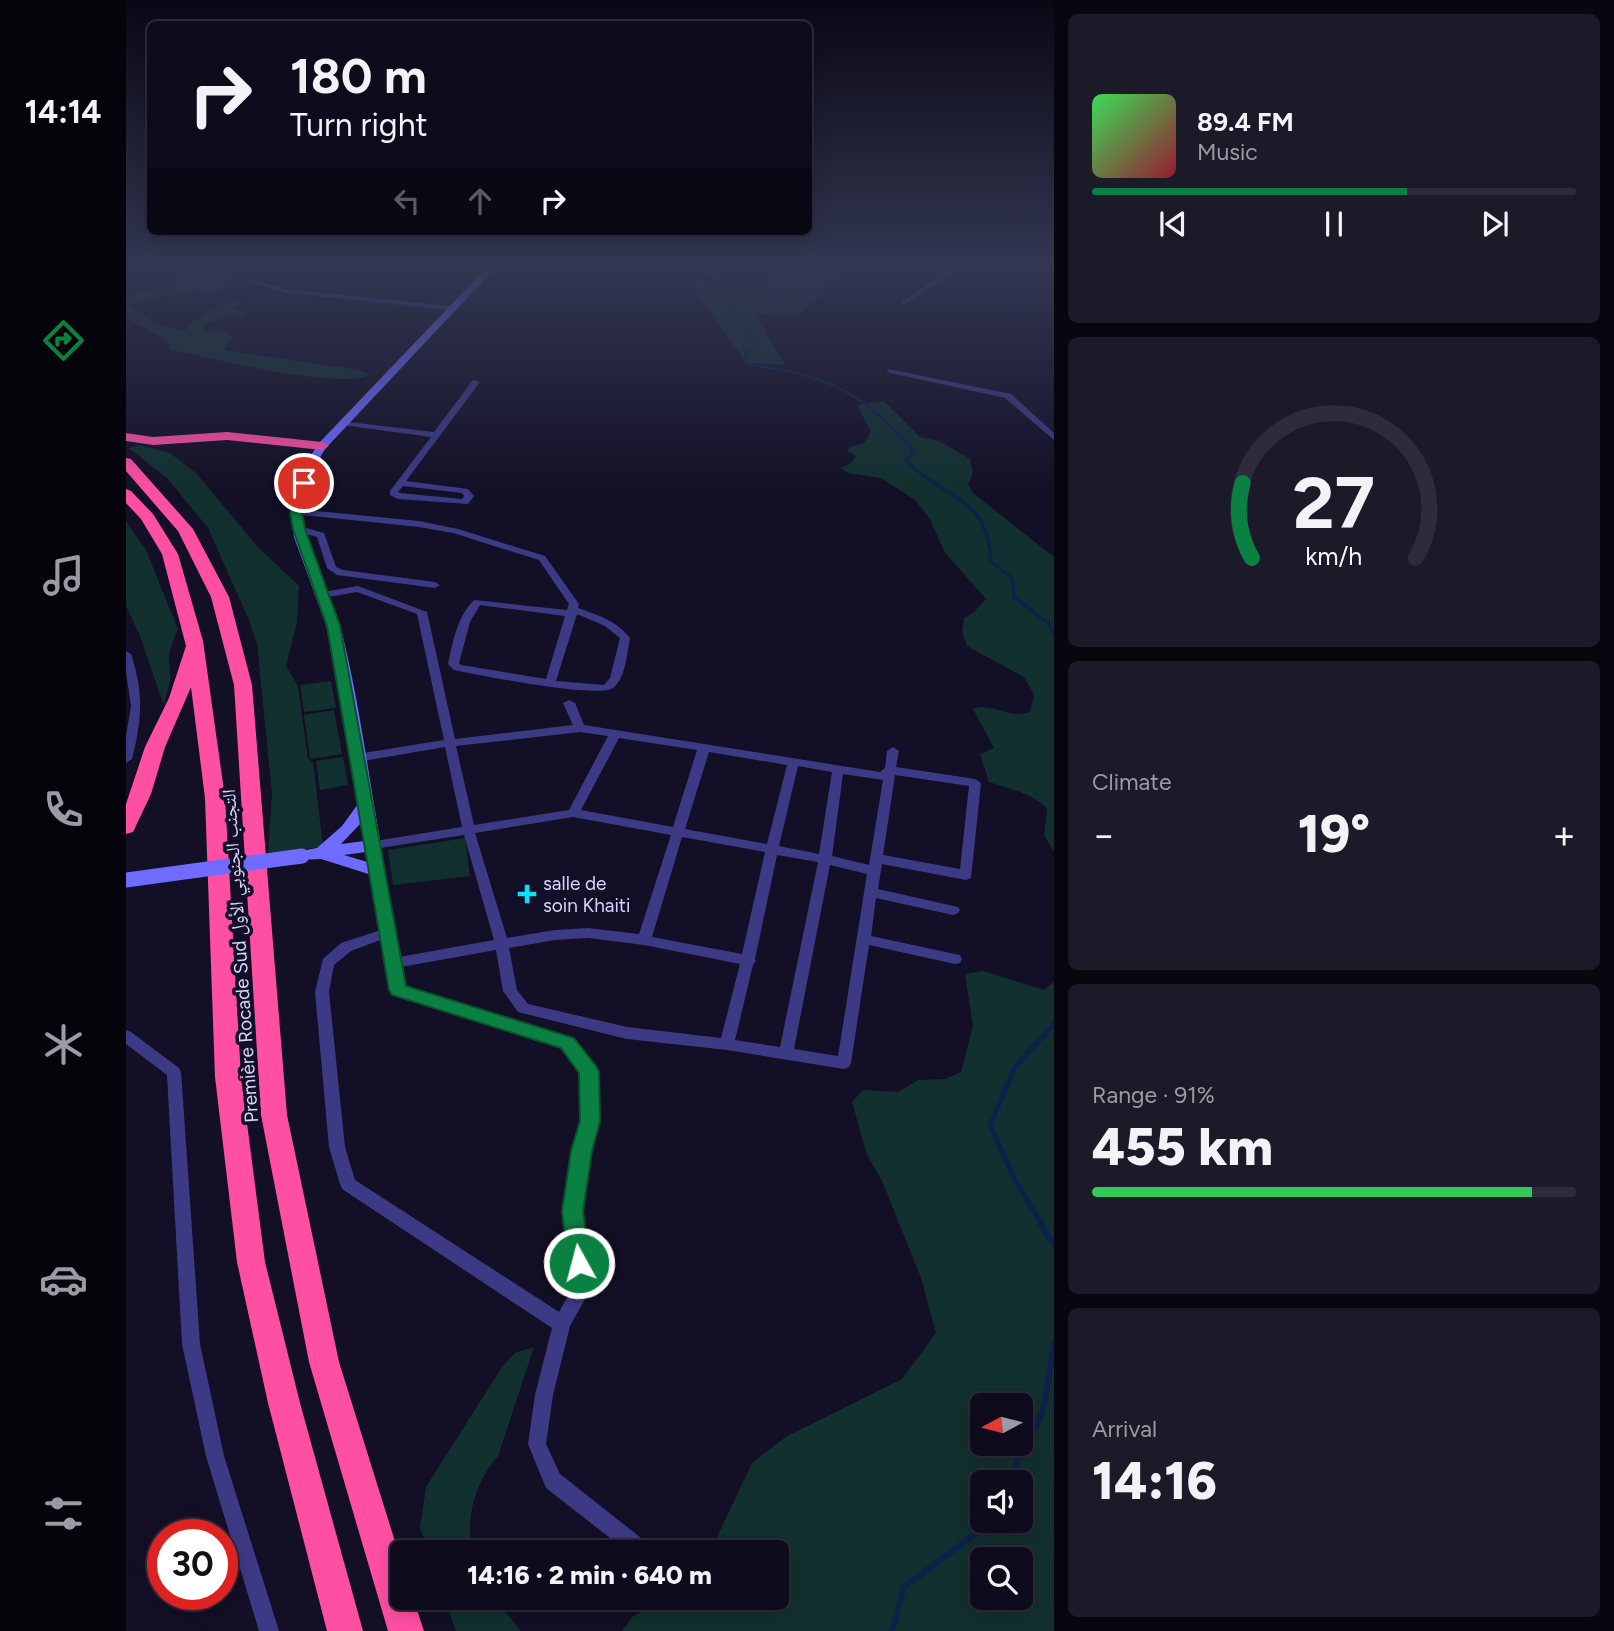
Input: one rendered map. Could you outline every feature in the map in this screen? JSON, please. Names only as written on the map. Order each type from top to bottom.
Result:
[{"type":"highway","points":[[126,444],[142,440],[227,436],[322,446]]},
{"type":"highway","points":[[126,437],[142,440]]},
{"type":"highway","name":"Première Rocade Sud التجنب الجنوبي الأول","points":[[126,462],[185,529],[220,597],[243,685],[274,1115],[324,1362],[406,1631]]},
{"type":"highway","name":"Première Rocade Sud التجنب الجنوبي الأول","points":[[126,494],[147,517],[170,554],[194,641],[215,798],[228,1077],[251,1262],[284,1403],[345,1631]]},
{"type":"highway","points":[[126,827],[141,794],[155,747],[178,698],[194,641]]},
{"type":"main road","points":[[126,880],[373,845],[334,626],[299,529],[296,512],[310,467],[322,446],[420,340]]},
{"type":"main road","points":[[319,854],[348,830],[366,805]]},
{"type":"main road","points":[[319,854],[378,871]]},
{"type":"street","points":[[891,371],[1008,396],[1054,437]]},
{"type":"street","points":[[400,483],[465,491],[469,496],[465,502],[393,493],[400,483],[440,432],[476,382]]},
{"type":"street","points":[[346,420],[440,432]]},
{"type":"street","points":[[296,512],[419,524],[455,531],[542,558],[570,598],[573,612],[550,683]]},
{"type":"street","points":[[299,529],[321,535],[332,568],[340,573],[435,585]]},
{"type":"street","points":[[323,595],[358,589],[422,612],[469,832],[502,944],[510,991],[523,1008],[627,1033],[727,1044],[844,1063],[893,751]]},
{"type":"street","points":[[478,602],[573,612],[621,632],[625,638],[615,679],[602,689],[550,683],[458,668],[453,664],[468,616],[478,602]]},
{"type":"street","points":[[126,654],[137,690],[137,716],[126,759]]},
{"type":"street","points":[[569,703],[580,728]]},
{"type":"street","points":[[357,758],[450,743],[580,728],[882,776],[888,770]]},
{"type":"street","points":[[573,813],[615,734]]},
{"type":"street","points":[[644,940],[704,748]]},
{"type":"street","points":[[727,1044],[749,961],[769,849],[793,763]]},
{"type":"street","points":[[786,1054],[825,859],[838,769]]},
{"type":"street","points":[[628,1540],[553,1481],[537,1444],[544,1395],[562,1324],[582,1288],[572,1211],[590,1121],[589,1072],[568,1043],[398,990],[373,845],[469,832],[573,813],[676,834],[825,859],[966,875],[975,783],[888,770]]},
{"type":"street","points":[[870,892],[953,910]]},
{"type":"street","points":[[389,932],[346,947],[328,963],[322,992],[337,1147],[348,1184],[562,1324]]},
{"type":"street","points":[[393,963],[502,944],[588,933],[644,940],[749,961]]},
{"type":"street","points":[[863,939],[955,959]]},
{"type":"street","points":[[126,1036],[174,1072],[191,1344],[215,1456],[269,1631]]},
{"type":"green space","points":[[167,340],[231,340],[223,350],[371,374],[333,379],[305,376],[170,350]]},
{"type":"green space","points":[[730,340],[770,340],[785,365],[746,363]]},
{"type":"green space","points":[[884,401],[920,437],[939,441],[970,459],[973,473],[968,484],[973,493],[1054,557],[1054,852],[1044,835],[1047,809],[1028,795],[989,782],[980,754],[994,748],[973,709],[980,707],[1023,714],[1030,712],[1034,695],[1024,677],[967,646],[962,631],[964,618],[986,599],[945,553],[930,519],[915,500],[881,478],[848,473],[841,468],[852,462],[856,456],[847,451],[850,447],[864,443],[871,432],[857,405]]},
{"type":"green space","points":[[139,445],[170,453],[196,473],[257,546],[299,586],[297,622],[286,666],[298,686],[308,759],[313,762],[323,847],[268,853],[272,794],[257,644],[208,528],[167,478],[129,448]]},
{"type":"green space","points":[[126,521],[146,550],[178,629],[169,653],[170,680],[164,706],[140,636],[126,606]]},
{"type":"green space","points":[[331,681],[336,708],[304,712],[300,685]]},
{"type":"green space","points":[[334,710],[342,754],[310,759],[304,715]]},
{"type":"green space","points":[[343,757],[348,785],[320,790],[316,761]]},
{"type":"green space","points":[[465,838],[470,876],[393,885],[388,850]]},
{"type":"green space","points":[[983,971],[1044,990],[1054,982],[1054,1631],[622,1631],[632,1617],[645,1610],[789,1610],[789,1540],[716,1540],[752,1463],[787,1436],[902,1379],[936,1333],[921,1278],[882,1181],[867,1155],[852,1102],[863,1090],[898,1092],[918,1080],[945,1079],[961,1072],[973,1026],[965,974]]},
{"type":"green space","points":[[534,1347],[498,1456],[484,1477],[474,1501],[471,1540],[424,1540],[420,1528],[426,1487],[502,1367],[515,1353]]},
{"type":"green space","points":[[448,1610],[504,1610],[521,1631],[456,1631]]},
{"type":"waterway","points":[[753,340],[753,348],[745,351],[748,364],[792,372],[828,383],[861,401],[895,431]]},
{"type":"waterway","points":[[894,429],[914,451],[906,460],[972,510],[988,539],[991,561],[1012,578],[1014,597],[1048,623],[1054,633]]},
{"type":"waterway","points":[[1042,1224],[1016,1182],[990,1126],[1014,1068],[1054,1024]]},
{"type":"waterway","points":[[1040,1223],[1054,1245]]},
{"type":"waterway","points":[[1014,1470],[1043,1412],[1054,1344]]},
{"type":"waterway","points":[[892,1631],[904,1587],[977,1533]]},
{"type":"place","name":"salle de soin Khaiti","points":[[527,894]]},
{"type":"route","points":[[304,483],[296,512],[299,529],[334,626],[398,990],[568,1043],[589,1072],[590,1121],[572,1211],[579,1263]]}]
